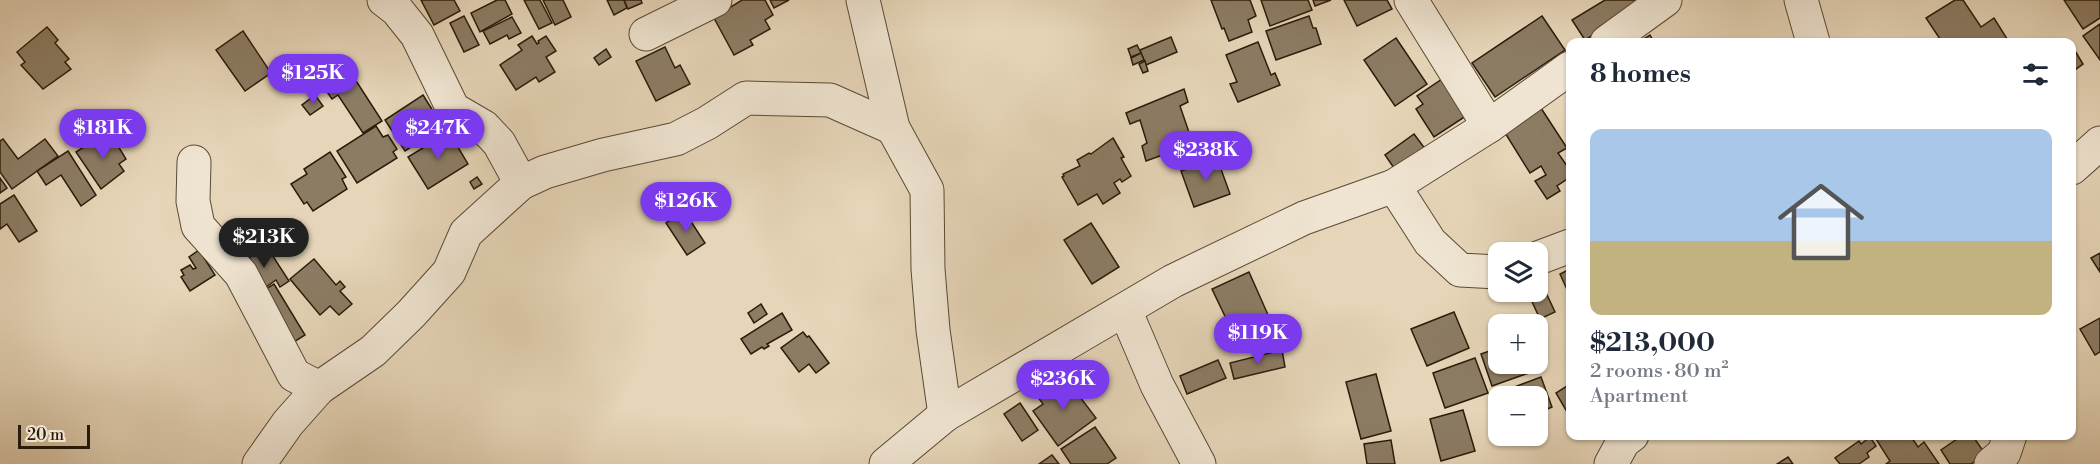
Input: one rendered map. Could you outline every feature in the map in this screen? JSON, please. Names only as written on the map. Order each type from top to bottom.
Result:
[{"type":"street","points":[[384,0],[396,9],[417,35],[453,109],[484,127],[499,143],[521,183]]},
{"type":"street","points":[[646,34],[715,0]]},
{"type":"street","points":[[863,0],[893,128],[927,190],[928,268],[933,330],[945,415]]},
{"type":"street","points":[[1411,0],[1489,126]]},
{"type":"street","points":[[1612,38],[1665,0]]},
{"type":"street","points":[[1801,0],[1812,38]]},
{"type":"street","points":[[886,464],[945,415],[1173,281],[1304,218],[1394,186],[1489,126],[1566,71]]},
{"type":"street","points":[[259,464],[288,423],[319,388],[373,351],[411,314],[448,272],[466,233],[521,183],[545,172],[603,155],[676,139],[707,123],[746,98],[830,99],[893,128]]},
{"type":"street","points":[[2076,164],[2100,143]]},
{"type":"street","points":[[194,162],[193,201],[198,226],[241,274],[294,375],[319,388]]},
{"type":"street","points":[[1394,186],[1430,242],[1460,270],[1488,271]]},
{"type":"street","points":[[1548,254],[1566,248]]},
{"type":"street","points":[[1125,310],[1157,385],[1199,464]]},
{"type":"street","points":[[1611,464],[1626,440]]},
{"type":"street","points":[[1991,464],[2004,453],[2008,440]]},
{"type":"building","points":[[421,0],[454,0],[460,11],[434,25]]},
{"type":"building","points":[[497,0],[505,0],[512,14],[480,32],[471,13]]},
{"type":"building","points":[[524,0],[540,0],[552,23],[539,29]]},
{"type":"building","points":[[543,0],[563,0],[571,17],[555,25]]},
{"type":"building","points":[[607,0],[624,0],[627,8],[614,15]]},
{"type":"building","points":[[624,0],[641,0],[642,3],[628,9]]},
{"type":"building","points":[[727,0],[731,7],[742,0],[765,0],[773,15],[765,20],[770,29],[750,40],[753,45],[734,55],[708,7]]},
{"type":"building","points":[[770,0],[789,0],[774,8]]},
{"type":"building","points":[[1211,0],[1250,0],[1256,16],[1248,20],[1252,32],[1229,41]]},
{"type":"building","points":[[1261,0],[1308,0],[1312,10],[1270,26]]},
{"type":"building","points":[[1313,0],[1331,0],[1315,6]]},
{"type":"building","points":[[1344,0],[1387,0],[1392,9],[1357,26]]},
{"type":"building","points":[[1605,0],[1650,0],[1588,38],[1584,38],[1572,20]]},
{"type":"building","points":[[1955,0],[1963,0],[1981,27],[1994,18],[2006,38],[1939,38],[1926,18]]},
{"type":"building","points":[[2064,0],[2100,0],[2100,18],[2083,29]]},
{"type":"building","points":[[464,16],[479,45],[464,52],[450,23]]},
{"type":"building","points":[[1309,16],[1321,44],[1276,60],[1266,31]]},
{"type":"building","points":[[1542,16],[1565,50],[1495,97],[1472,63]]},
{"type":"building","points":[[512,17],[521,33],[509,39],[507,35],[490,44],[483,31]]},
{"type":"building","points":[[2100,24],[2100,60],[2083,36]]},
{"type":"building","points":[[47,27],[58,40],[55,43],[69,59],[65,62],[71,69],[43,89],[21,65],[25,62],[17,52]]},
{"type":"building","points":[[243,31],[271,73],[245,91],[216,50]]},
{"type":"building","points":[[532,36],[537,44],[546,36],[556,51],[546,57],[555,72],[539,82],[536,77],[516,90],[500,65],[522,50],[518,45]]},
{"type":"building","points":[[1171,37],[1177,52],[1146,65],[1140,50]]},
{"type":"building","points":[[1396,38],[1427,84],[1395,106],[1364,60]]},
{"type":"building","points":[[1258,42],[1271,75],[1275,73],[1280,85],[1238,102],[1230,84],[1237,82],[1226,55]]},
{"type":"building","points":[[1137,45],[1141,53],[1131,57],[1128,49]]},
{"type":"building","points":[[665,47],[675,68],[680,65],[690,84],[656,101],[636,61]]},
{"type":"building","points":[[606,49],[611,57],[599,65],[594,58]]},
{"type":"building","points":[[1141,53],[1144,60],[1133,65],[1131,58]]},
{"type":"building","points":[[2076,53],[2083,64],[2076,69]]},
{"type":"building","points":[[1145,61],[1148,71],[1143,73],[1139,64]]},
{"type":"building","points":[[351,73],[382,121],[363,133],[338,95],[332,99],[325,89]]},
{"type":"building","points":[[1445,77],[1469,114],[1434,137],[1416,109],[1423,104],[1417,96]]},
{"type":"building","points":[[1184,89],[1188,102],[1180,106],[1193,144],[1146,161],[1142,146],[1147,143],[1140,120],[1130,124],[1126,113]]},
{"type":"building","points":[[315,95],[323,106],[310,115],[302,105]]},
{"type":"building","points":[[423,95],[443,127],[405,151],[385,120]]},
{"type":"building","points":[[1539,105],[1566,146],[1558,153],[1566,165],[1566,180],[1557,186],[1560,191],[1547,199],[1535,181],[1546,175],[1541,166],[1530,173],[1502,128]]},
{"type":"building","points":[[376,126],[383,137],[388,135],[397,149],[393,152],[397,158],[357,183],[337,151]]},
{"type":"building","points":[[449,132],[468,164],[428,189],[408,157]]},
{"type":"building","points":[[113,133],[121,144],[118,146],[126,159],[119,164],[124,171],[101,189],[76,152],[90,143],[93,146]]},
{"type":"building","points":[[1414,134],[1426,150],[1396,171],[1385,155]]},
{"type":"building","points":[[1113,138],[1124,157],[1121,158],[1131,176],[1122,182],[1120,179],[1114,183],[1120,193],[1103,204],[1097,194],[1078,205],[1062,177],[1063,174],[1080,166],[1077,160],[1091,154]]},
{"type":"building","points":[[3,139],[18,159],[45,139],[58,156],[12,189],[0,172],[0,141]]},
{"type":"building","points":[[68,151],[96,195],[81,206],[61,175],[46,185],[37,171]]},
{"type":"building","points":[[330,152],[346,177],[342,179],[347,189],[313,211],[307,202],[304,204],[291,184],[307,174],[304,169]]},
{"type":"building","points":[[1217,158],[1230,194],[1194,207],[1181,171]]},
{"type":"building","points":[[477,177],[482,184],[474,189],[470,182]]},
{"type":"building","points":[[0,178],[7,188],[0,193]]},
{"type":"building","points":[[14,195],[37,231],[19,242],[7,224],[0,229],[0,204]]},
{"type":"building","points":[[684,211],[705,243],[687,255],[666,223]]},
{"type":"building","points":[[1091,223],[1119,267],[1092,284],[1064,240]]},
{"type":"building","points":[[267,247],[289,281],[280,287],[276,280],[266,287],[236,266]]},
{"type":"building","points":[[199,250],[215,275],[190,291],[181,277],[184,275],[181,270],[190,265],[193,269],[196,268],[189,257]]},
{"type":"building","points":[[2100,253],[2100,272],[2091,258]]},
{"type":"building","points":[[314,259],[336,285],[340,281],[345,287],[340,291],[352,304],[339,315],[330,306],[320,315],[290,279]]},
{"type":"building","points":[[1566,271],[1566,287],[1560,274]]},
{"type":"building","points":[[1249,272],[1269,317],[1233,333],[1212,289]]},
{"type":"building","points":[[274,284],[305,335],[273,355],[242,304]]},
{"type":"building","points":[[1548,297],[1555,312],[1548,315],[1538,314],[1532,302],[1548,302]]},
{"type":"building","points":[[761,304],[767,314],[754,323],[748,313]]},
{"type":"building","points":[[1454,312],[1469,348],[1427,366],[1411,329]]},
{"type":"building","points":[[782,313],[792,330],[767,344],[769,346],[764,349],[762,347],[751,354],[741,339]]},
{"type":"building","points":[[2100,318],[2100,352],[2095,355],[2080,329]]},
{"type":"building","points":[[803,332],[807,337],[809,336],[829,363],[816,373],[809,364],[799,372],[781,348]]},
{"type":"building","points":[[1276,332],[1280,344],[1265,350],[1260,338]]},
{"type":"building","points":[[1282,350],[1285,367],[1234,379],[1230,363]]},
{"type":"building","points":[[1488,352],[1488,374],[1526,374],[1492,386],[1481,354]]},
{"type":"building","points":[[1475,358],[1488,393],[1445,408],[1433,373]]},
{"type":"building","points":[[1218,360],[1226,378],[1187,394],[1180,376]]},
{"type":"building","points":[[1376,374],[1391,431],[1361,439],[1346,382]]},
{"type":"building","points":[[1064,376],[1096,418],[1058,446],[1033,411],[1043,404],[1037,396]]},
{"type":"building","points":[[1541,377],[1544,386],[1517,386]]},
{"type":"building","points":[[1566,387],[1566,410],[1556,393]]},
{"type":"building","points":[[1548,396],[1552,407],[1548,409]]},
{"type":"building","points":[[1020,403],[1038,430],[1022,441],[1004,414]]},
{"type":"building","points":[[1463,410],[1475,451],[1441,461],[1430,419]]},
{"type":"building","points":[[1095,427],[1116,458],[1107,464],[1071,464],[1061,449]]},
{"type":"building","points":[[1391,440],[1395,464],[1367,464],[1364,444]]},
{"type":"building","points":[[1866,440],[1872,440],[1876,446],[1867,453],[1869,457],[1859,464],[1840,464],[1835,458],[1859,441],[1861,444]]},
{"type":"building","points":[[1877,440],[1913,440],[1918,447],[1924,442],[1939,464],[1886,464],[1890,461]]},
{"type":"building","points":[[1956,440],[1976,440],[1986,455],[1971,464],[1950,464],[1941,450]]},
{"type":"building","points":[[1052,455],[1059,464],[1039,464]]},
{"type":"building","points":[[1788,457],[1793,464],[1777,464]]}]
